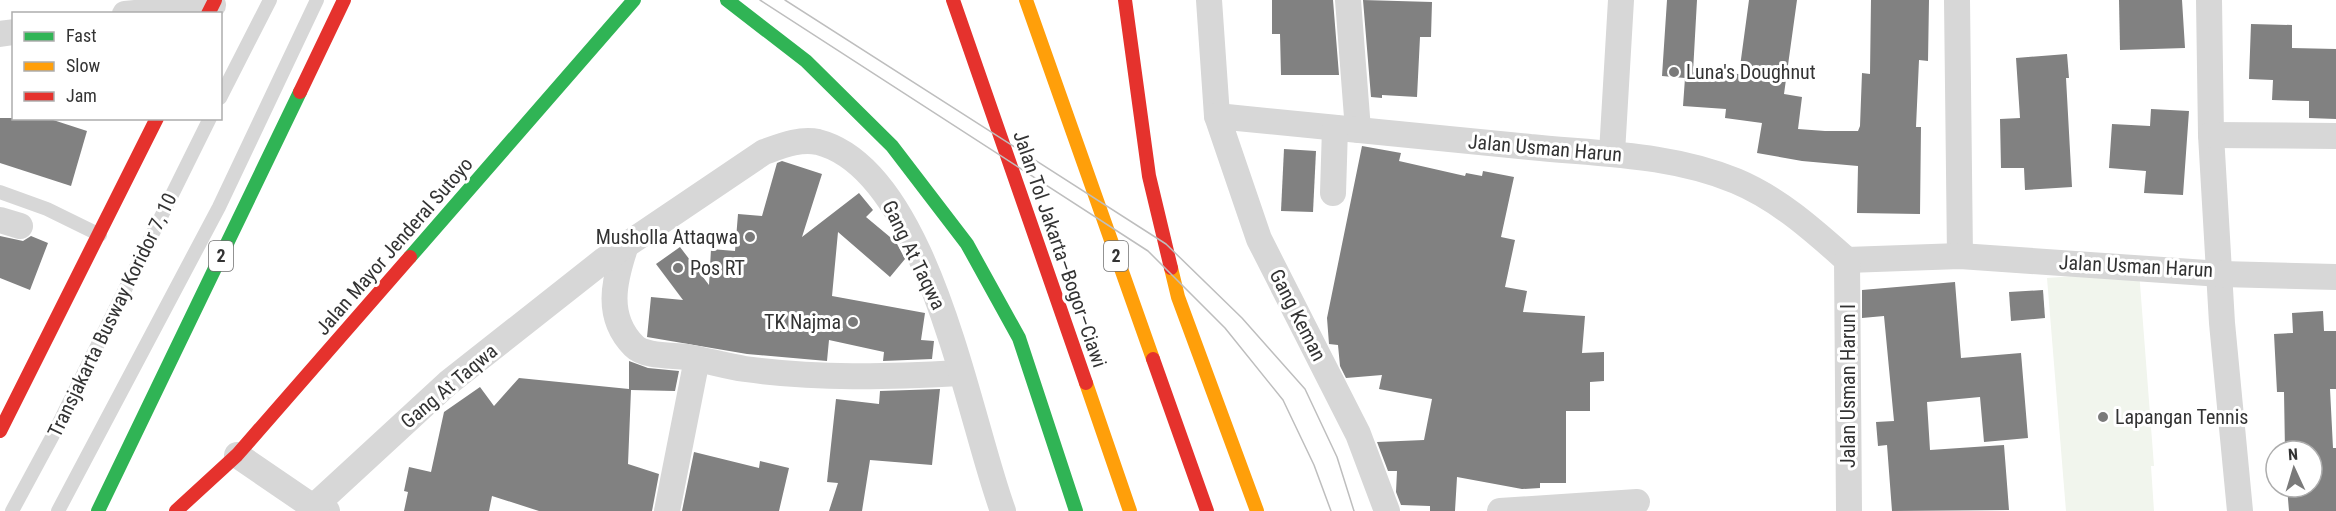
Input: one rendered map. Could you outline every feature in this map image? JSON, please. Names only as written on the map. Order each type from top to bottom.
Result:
[{"type":"highway","name":"2","points":[[98,511],[344,0]]},
{"type":"highway","points":[[727,0],[806,62],[892,146],[967,244],[1019,338],[1076,511]]},
{"type":"highway","name":"Jalan Tol Jakarta–Bogor–Ciawi","points":[[953,0],[1130,511]]},
{"type":"highway","name":"2","points":[[1026,0],[1207,511]]},
{"type":"highway","points":[[1125,0],[1149,176],[1178,297],[1257,511]]},
{"type":"highway","name":"Jalan Mayor Jenderal Sutoyo","points":[[176,511],[237,455],[630,5]]},
{"type":"highway","points":[[0,431],[101,235],[157,120]]},
{"type":"street","points":[[1209,0],[1217,116]]},
{"type":"street","points":[[1333,193],[1346,129],[1348,0]]},
{"type":"street","points":[[1612,153],[1622,0]]},
{"type":"street","points":[[1958,0],[1960,256]]},
{"type":"street","name":"Jalan Usman Harun","points":[[1217,116],[1612,153],[1688,166],[1737,181],[1791,211],[1847,260],[1960,256],[2221,274],[2211,135],[2209,0]]},
{"type":"street","points":[[147,12],[212,6]]},
{"type":"street","name":"Gang Keman","points":[[1217,116],[1259,239],[1358,434],[1392,510]]},
{"type":"street","points":[[2211,135],[2336,136]]},
{"type":"street","name":"Gang At Taqwa","points":[[316,510],[448,383],[604,260],[625,248],[764,152],[791,142],[817,142],[853,159],[875,180],[897,213],[939,298],[1003,511]]},
{"type":"street","points":[[625,248],[615,279],[612,302],[627,338],[641,351],[744,369],[844,377],[960,373]]},
{"type":"street","name":"Jalan Usman Harun I","points":[[1847,260],[1849,511]]},
{"type":"street","points":[[2240,511],[2222,323],[2221,274],[2336,277]]},
{"type":"street","points":[[667,511],[697,359]]},
{"type":"street","points":[[237,455],[316,510]]},
{"type":"street","points":[[1500,511],[1637,502]]},
{"type":"lane","points":[[222,94],[270,0]]},
{"type":"lane","name":"Transjakarta Busway Koridor 7, 10","points":[[58,511],[219,207],[316,0]]},
{"type":"lane","name":"Transjakarta Busway Koridor 7, 10","points":[[12,511],[52,437],[209,120]]},
{"type":"lane","points":[[0,192],[47,209],[101,235]]},
{"type":"shaded area","name":"Lapangan Tennis","points":[[2139,271],[2154,466],[2151,466],[2154,511],[2066,511],[2047,278]]},
{"type":"building","points":[[1272,0],[1333,0],[1339,75],[1281,75],[1280,34],[1272,34]]},
{"type":"building","points":[[1363,0],[1432,2],[1431,37],[1420,37],[1417,97],[1382,95],[1382,98],[1371,97]]},
{"type":"building","points":[[1667,0],[1697,0],[1693,72],[1739,74],[1749,0],[1797,0],[1784,94],[1802,97],[1798,129],[1858,131],[1862,73],[1870,74],[1871,0],[1929,0],[1928,61],[1919,60],[1916,127],[1921,127],[1920,214],[1857,213],[1858,166],[1802,161],[1757,153],[1762,123],[1725,118],[1726,109],[1683,106],[1685,78],[1662,76]]},
{"type":"building","points":[[2119,0],[2182,0],[2185,48],[2120,50]]},
{"type":"building","points":[[2251,24],[2292,25],[2292,48],[2336,49],[2336,119],[2309,118],[2309,101],[2272,100],[2273,80],[2249,79]]},
{"type":"building","points":[[2067,54],[2069,78],[2066,78],[2072,187],[2025,190],[2024,168],[2001,168],[2000,119],[2020,118],[2016,58]]},
{"type":"building","points":[[2151,109],[2189,111],[2183,195],[2144,193],[2146,171],[2109,168],[2112,124],[2150,126]]},
{"type":"building","points":[[0,118],[53,120],[87,131],[71,186],[0,163]]},
{"type":"building","points":[[1362,146],[1401,153],[1399,161],[1465,176],[1466,173],[1482,176],[1483,171],[1514,177],[1501,237],[1515,240],[1505,287],[1527,291],[1523,312],[1585,316],[1582,353],[1604,352],[1604,381],[1590,382],[1590,411],[1566,411],[1566,483],[1540,483],[1540,488],[1522,489],[1457,477],[1455,511],[1430,511],[1430,506],[1401,505],[1396,492],[1397,471],[1388,471],[1377,442],[1424,440],[1432,399],[1379,389],[1382,375],[1346,378],[1340,366],[1338,345],[1329,344],[1327,318]]},
{"type":"building","points":[[1284,149],[1316,151],[1313,212],[1281,211]]},
{"type":"building","points":[[782,161],[822,174],[802,237],[859,193],[873,210],[866,217],[896,242],[905,259],[890,277],[838,232],[832,296],[925,313],[921,340],[934,341],[932,359],[883,361],[884,352],[829,340],[827,361],[747,354],[647,337],[651,297],[683,300],[656,264],[680,247],[709,285],[711,249],[735,251],[738,214],[762,216],[777,163]]},
{"type":"building","points":[[0,236],[23,241],[31,236],[48,243],[30,290],[0,278]]},
{"type":"building","points":[[1955,282],[1961,358],[2021,353],[2028,438],[1984,442],[1980,397],[1927,402],[1930,450],[2004,445],[2009,510],[1892,511],[1887,445],[1878,446],[1876,422],[1894,421],[1884,316],[1862,318],[1862,290]]},
{"type":"building","points":[[2043,290],[2045,318],[2011,321],[2009,292]]},
{"type":"building","points":[[2323,311],[2324,331],[2336,331],[2336,389],[2330,389],[2333,448],[2336,448],[2336,511],[2289,511],[2288,499],[2324,499],[2324,439],[2285,439],[2284,392],[2277,392],[2274,334],[2293,333],[2292,313]]},
{"type":"building","points":[[629,361],[648,368],[679,371],[675,391],[631,390],[628,464],[659,474],[652,511],[539,511],[492,496],[489,511],[404,511],[408,492],[404,491],[409,467],[431,472],[444,412],[480,387],[494,406],[519,378],[629,389]]},
{"type":"building","points":[[940,389],[932,465],[870,460],[862,511],[829,511],[838,483],[827,482],[836,399],[879,404],[880,391]]},
{"type":"building","points":[[694,452],[759,468],[760,461],[789,468],[779,511],[682,511]]},
{"type":"tram line","points":[[760,0],[1148,251],[1225,328],[1283,400],[1314,465],[1331,511]]},
{"type":"tram line","points":[[785,0],[1166,244],[1242,318],[1305,389],[1337,457],[1354,511]]},
{"type":"traffic: fast","points":[[410,257],[634,0]]},
{"type":"traffic: fast","points":[[727,0],[806,61],[892,146],[967,244],[1019,338],[1076,511]]},
{"type":"traffic: fast","points":[[98,511],[300,92]]},
{"type":"traffic: slow","points":[[1026,0],[1153,359]]},
{"type":"traffic: slow","points":[[1171,268],[1178,297],[1257,511]]},
{"type":"traffic: slow","points":[[1086,383],[1130,511]]},
{"type":"traffic: jam","points":[[209,12],[215,0]]},
{"type":"traffic: jam","points":[[300,92],[344,0]]},
{"type":"traffic: jam","points":[[953,0],[1086,383]]},
{"type":"traffic: jam","points":[[1125,0],[1149,176],[1171,268]]},
{"type":"traffic: jam","points":[[0,431],[156,120]]},
{"type":"traffic: jam","points":[[176,511],[237,455],[410,257]]},
{"type":"traffic: jam","points":[[1153,359],[1207,511]]},
{"type":"place","name":"Luna's Doughnut","points":[[1674,72]]},
{"type":"place","name":"Musholla Attaqwa","points":[[750,237]]},
{"type":"place","name":"Pos RT","points":[[678,268]]},
{"type":"place","name":"TK Najma","points":[[853,322]]},
{"type":"place","name":"Lapangan Tennis","points":[[2103,417]]}]
